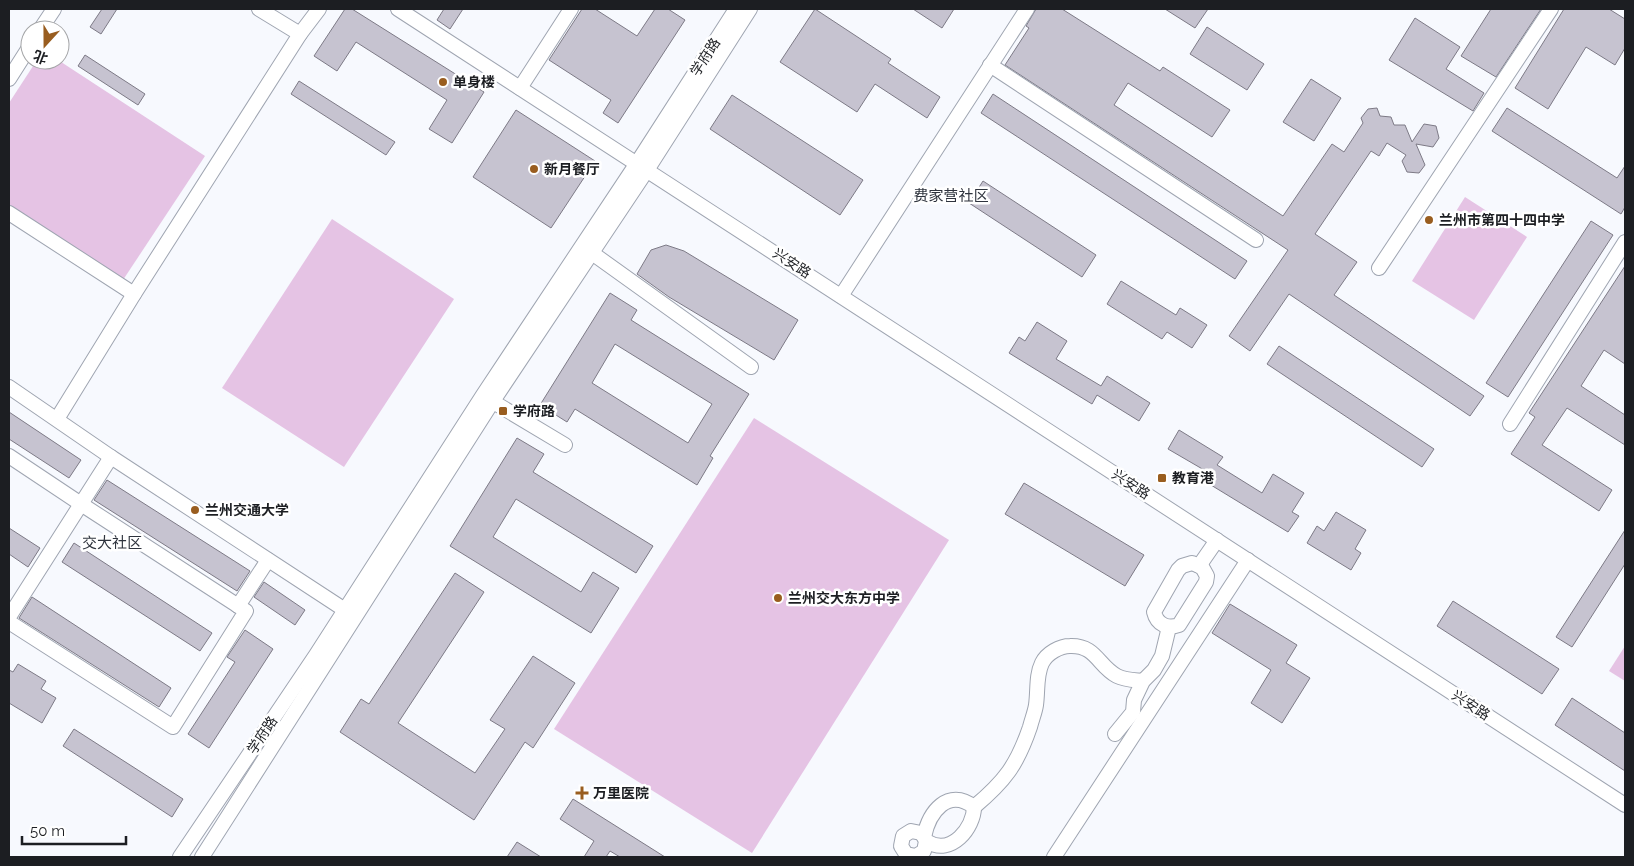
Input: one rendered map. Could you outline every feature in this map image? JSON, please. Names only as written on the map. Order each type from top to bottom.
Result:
[{"type":"street","points":[[47,20],[54,9]]},
{"type":"street","points":[[259,9],[300,34]]},
{"type":"street","points":[[57,419],[134,294],[300,34],[318,9]]},
{"type":"street","name":"兴安路","points":[[398,9],[419,15],[520,88],[1625,805]]},
{"type":"street","points":[[520,88],[571,9]]},
{"type":"street","name":"学府路","points":[[202,857],[488,398],[592,253],[736,9]]},
{"type":"street","name":"学府路","points":[[180,857],[642,166],[750,9]]},
{"type":"street","points":[[841,296],[1027,9]]},
{"type":"street","points":[[1380,268],[1551,9]]},
{"type":"street","points":[[9,79],[20,62]]},
{"type":"street","points":[[990,65],[1256,240]]},
{"type":"street","points":[[9,213],[134,294]]},
{"type":"street","points":[[1510,424],[1625,242]]},
{"type":"street","points":[[592,253],[751,367]]},
{"type":"street","points":[[9,387],[111,457],[345,610]]},
{"type":"street","points":[[488,398],[565,445]]},
{"type":"street","points":[[9,456],[242,608]]},
{"type":"street","points":[[9,617],[14,598],[81,504],[111,457]]},
{"type":"street","points":[[1200,566],[1217,540]]},
{"type":"street","points":[[9,622],[173,727],[268,560]]},
{"type":"street","points":[[1054,857],[1248,560]]},
{"type":"street","points":[[1192,563],[1200,566],[1205,571],[1206,582],[1179,625],[1169,627],[1159,622],[1154,612],[1182,566],[1192,563]]},
{"type":"street","points":[[1115,734],[1133,712],[1134,700],[1143,681],[1154,670],[1162,656],[1169,627]]},
{"type":"street","points":[[974,807],[994,791],[1011,771],[1025,740],[1036,707],[1039,672],[1049,654],[1057,649],[1068,646],[1080,646],[1099,658],[1117,676],[1143,681]]},
{"type":"street","points":[[961,799],[974,807],[974,815],[968,829],[951,844],[940,846],[925,839],[927,823],[934,812],[950,800],[961,799]]},
{"type":"shaded area","points":[[70,68],[205,156],[123,280],[9,205],[9,103],[30,70],[70,70]]},
{"type":"shaded area","points":[[1465,197],[1527,237],[1474,320],[1412,281]]},
{"type":"shaded area","points":[[332,219],[454,299],[344,467],[222,388]]},
{"type":"shaded area","points":[[754,418],[949,540],[752,853],[554,729]]},
{"type":"shaded area","points":[[1625,646],[1625,681],[1609,671]]},
{"type":"building","points":[[102,9],[117,9],[101,34],[90,27]]},
{"type":"building","name":"单身楼","points":[[345,9],[352,9],[484,92],[452,143],[429,129],[447,100],[356,42],[337,71],[314,56]]},
{"type":"building","points":[[444,9],[463,9],[450,29],[437,20]]},
{"type":"building","points":[[582,9],[595,9],[637,36],[655,9],[668,9],[685,20],[618,123],[603,113],[611,100],[549,60]]},
{"type":"building","points":[[815,9],[891,59],[888,63],[940,97],[927,118],[875,84],[857,112],[780,62]]},
{"type":"building","points":[[913,9],[954,9],[942,28]]},
{"type":"building","points":[[1036,9],[1062,9],[1160,71],[1163,67],[1230,110],[1212,137],[1128,83],[1114,105],[1283,216],[1332,144],[1344,152],[1363,123],[1361,118],[1368,109],[1377,108],[1380,116],[1391,117],[1394,125],[1405,125],[1412,142],[1424,124],[1436,126],[1439,138],[1433,147],[1416,144],[1425,165],[1419,173],[1407,172],[1402,161],[1406,155],[1387,143],[1379,156],[1371,151],[1315,234],[1357,262],[1334,295],[1484,396],[1470,416],[1289,294],[1250,351],[1229,336],[1288,250],[1005,65],[1029,28],[1026,26]]},
{"type":"building","points":[[1165,9],[1208,9],[1195,28]]},
{"type":"building","points":[[1491,9],[1541,9],[1496,77],[1461,56]]},
{"type":"building","points":[[1564,9],[1609,9],[1625,19],[1625,48],[1615,65],[1586,47],[1548,109],[1515,88]]},
{"type":"building","points":[[1415,18],[1460,47],[1446,69],[1484,93],[1473,111],[1389,60]]},
{"type":"building","points":[[1207,27],[1264,64],[1247,90],[1190,54]]},
{"type":"building","points":[[85,55],[145,94],[138,105],[78,66]]},
{"type":"building","points":[[1311,79],[1341,98],[1314,141],[1283,122]]},
{"type":"building","points":[[299,81],[395,142],[386,155],[291,94]]},
{"type":"building","points":[[993,94],[1247,261],[1235,279],[981,113]]},
{"type":"building","points":[[732,95],[863,180],[840,215],[710,129]]},
{"type":"building","points":[[1507,108],[1617,178],[1625,166],[1625,207],[1621,214],[1492,131]]},
{"type":"building","name":"新月餐厅","points":[[516,110],[595,161],[551,228],[473,177]]},
{"type":"building","points":[[983,181],[1096,255],[1082,277],[969,203]]},
{"type":"building","points":[[1591,221],[1613,235],[1508,397],[1486,383]]},
{"type":"building","points":[[666,245],[684,251],[798,320],[774,360],[669,297],[637,274],[651,250]]},
{"type":"building","points":[[1625,266],[1625,364],[1604,350],[1581,386],[1625,415],[1625,445],[1567,408],[1542,445],[1612,490],[1599,511],[1511,454],[1535,417],[1529,413]]},
{"type":"building","points":[[1121,281],[1176,315],[1180,308],[1207,325],[1192,348],[1167,332],[1162,339],[1107,304]]},
{"type":"building","points":[[610,293],[637,310],[631,320],[749,394],[710,456],[713,458],[697,485],[575,409],[567,422],[540,405]],"holes":[[[615,344],[712,404],[688,443],[592,383]]]},
{"type":"building","points":[[1037,322],[1067,341],[1056,359],[1101,386],[1107,376],[1150,403],[1139,421],[1097,395],[1092,404],[1009,353],[1019,337],[1025,341]]},
{"type":"building","points":[[1279,346],[1434,449],[1422,467],[1267,364]]},
{"type":"building","points":[[9,412],[81,460],[69,478],[9,439]]},
{"type":"building","points":[[1179,430],[1223,457],[1217,465],[1262,493],[1273,474],[1304,493],[1292,512],[1299,516],[1288,532],[1206,482],[1211,474],[1168,449]]},
{"type":"building","points":[[517,438],[544,454],[533,472],[653,546],[636,573],[516,499],[493,537],[581,592],[593,572],[619,588],[591,633],[450,546]]},
{"type":"building","points":[[107,480],[250,571],[237,591],[94,500]]},
{"type":"building","points":[[1024,483],[1144,555],[1125,586],[1005,514]]},
{"type":"building","points":[[1336,512],[1366,530],[1355,549],[1361,553],[1351,570],[1307,543],[1317,526],[1324,531]]},
{"type":"building","points":[[9,528],[40,548],[28,567],[9,554]]},
{"type":"building","points":[[1625,530],[1625,564],[1572,647],[1556,637]]},
{"type":"building","points":[[74,543],[212,633],[200,651],[62,562]]},
{"type":"building","points":[[455,573],[484,592],[398,723],[475,773],[505,729],[490,720],[533,656],[575,683],[533,748],[525,742],[474,820],[340,732],[361,699],[369,704]]},
{"type":"building","points":[[264,582],[305,610],[295,625],[254,597]]},
{"type":"building","points":[[32,597],[171,688],[159,707],[19,618]]},
{"type":"building","points":[[1453,601],[1559,669],[1542,694],[1437,626]]},
{"type":"building","points":[[1230,604],[1297,645],[1286,663],[1310,678],[1282,723],[1251,703],[1271,670],[1212,633]]},
{"type":"building","points":[[245,630],[273,649],[209,748],[188,734],[235,662],[227,657]]},
{"type":"building","points":[[18,664],[46,681],[41,689],[56,698],[42,723],[9,703],[9,670],[13,672]]},
{"type":"building","points":[[1572,698],[1625,733],[1625,771],[1555,725]]},
{"type":"building","points":[[74,729],[183,799],[172,817],[63,746]]},
{"type":"building","points":[[573,799],[665,857],[620,857],[610,851],[606,857],[584,857],[594,841],[560,819]]},
{"type":"building","points":[[517,842],[541,857],[507,857]]},
{"type":"place","name":"单身楼","points":[[443,82]]},
{"type":"place","name":"新月餐厅","points":[[534,169]]},
{"type":"place","name":"兰州市第四十四中学","points":[[1429,220]]},
{"type":"place","name":"学府路","points":[[503,411]]},
{"type":"place","name":"教育港","points":[[1162,478]]},
{"type":"place","name":"兰州交通大学","points":[[195,510]]},
{"type":"place","name":"兰州交大东方中学","points":[[778,598]]},
{"type":"place","name":"万里医院","points":[[582,793]]},
{"type":"district","name":"费家营社区","points":[[951,196]]},
{"type":"district","name":"交大社区","points":[[112,543]]}]
